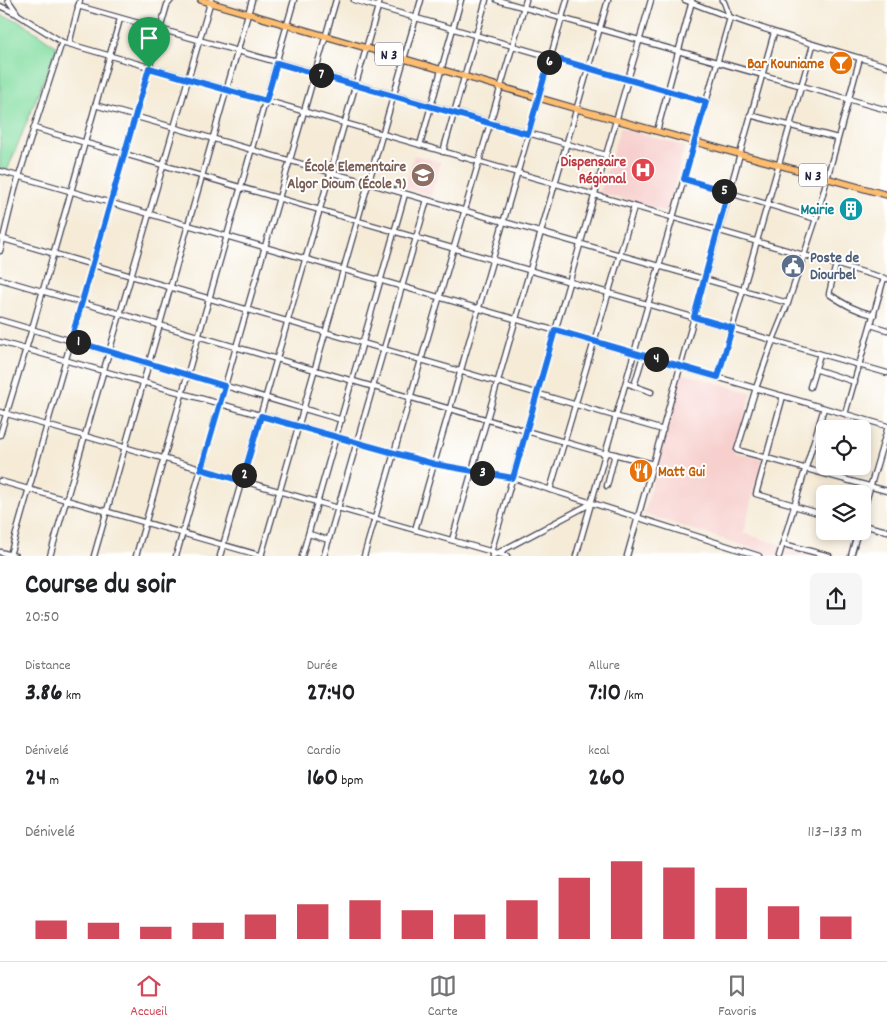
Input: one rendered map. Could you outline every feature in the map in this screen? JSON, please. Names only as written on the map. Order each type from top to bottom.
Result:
[{"type":"main road","name":"N 3","points":[[201,0],[210,1],[248,14],[577,109],[887,195]]},
{"type":"street","points":[[8,0],[17,14]]},
{"type":"street","points":[[69,44],[80,0]]},
{"type":"street","points":[[7,554],[29,489],[167,2],[171,0]]},
{"type":"street","points":[[94,556],[252,0]]},
{"type":"street","points":[[136,556],[294,0]]},
{"type":"street","points":[[176,556],[336,0]]},
{"type":"street","points":[[354,0],[706,102]]},
{"type":"street","points":[[220,556],[380,0]]},
{"type":"street","points":[[0,481],[261,556],[421,0]]},
{"type":"street","points":[[420,146],[461,0]]},
{"type":"street","points":[[442,152],[486,0]]},
{"type":"street","points":[[497,0],[887,110]]},
{"type":"street","points":[[364,556],[526,0]]},
{"type":"street","points":[[415,530],[566,0]]},
{"type":"street","points":[[452,540],[608,0]]},
{"type":"street","points":[[491,554],[651,0]]},
{"type":"street","points":[[685,0],[774,33],[887,66]]},
{"type":"street","points":[[576,556],[730,18],[722,0]]},
{"type":"street","points":[[50,556],[210,1]]},
{"type":"street","points":[[657,131],[692,1]]},
{"type":"street","points":[[0,6],[17,14],[62,42],[110,57],[886,279],[845,414]]},
{"type":"street","points":[[78,6],[606,155]]},
{"type":"street","points":[[0,435],[120,19]]},
{"type":"street","points":[[626,556],[774,33]]},
{"type":"street","points":[[0,251],[19,176],[62,42]]},
{"type":"street","points":[[718,377],[814,44]]},
{"type":"street","points":[[860,58],[805,256],[756,388],[737,450],[864,485]]},
{"type":"street","points":[[95,105],[788,303]]},
{"type":"street","points":[[750,115],[837,138]]},
{"type":"street","points":[[34,128],[887,373]]},
{"type":"street","points":[[0,170],[887,426]]},
{"type":"street","points":[[684,179],[816,219]]},
{"type":"street","points":[[302,556],[405,194]]},
{"type":"street","points":[[324,556],[427,200]]},
{"type":"street","points":[[550,490],[566,442],[634,207]]},
{"type":"street","points":[[2,238],[662,430]]},
{"type":"street","points":[[836,264],[829,294],[857,311],[874,315]]},
{"type":"street","points":[[0,279],[487,420],[653,464]]},
{"type":"street","points":[[0,320],[342,420]]},
{"type":"street","points":[[871,325],[887,330]]},
{"type":"street","points":[[0,342],[434,464],[513,478],[759,556]]},
{"type":"street","points":[[810,387],[820,354]]},
{"type":"street","points":[[634,386],[643,356]]},
{"type":"street","points":[[815,370],[855,382]]},
{"type":"street","points":[[626,384],[651,392]]},
{"type":"street","points":[[784,396],[756,494],[816,512]]},
{"type":"street","points":[[780,556],[824,408]]},
{"type":"street","points":[[0,412],[452,540],[491,554],[497,553],[592,503]]},
{"type":"street","points":[[887,430],[871,487],[887,491]]},
{"type":"street","points":[[606,486],[615,454]]},
{"type":"street","points":[[871,527],[887,531]]},
{"type":"street","points":[[309,534],[329,540]]},
{"type":"street","points":[[851,556],[855,540]]},
{"type":"street","points":[[783,544],[829,556]]},
{"type":"street","points":[[497,553],[507,556]]},
{"type":"shaded area","name":"Dispensaire Régional","points":[[620,128],[685,146],[667,212],[600,193]]},
{"type":"shaded area","name":"École Elementaire Algor Dioum (École 9)","points":[[414,155],[441,162],[431,195],[405,188]]},
{"type":"shaded area","points":[[682,373],[752,393],[734,452],[762,459],[743,533],[816,556],[776,556],[644,514]]},
{"type":"green space","points":[[0,15],[21,22],[57,47],[7,171],[0,169]]},
{"type":"place","name":"Bar Kouniame","points":[[841,63]]},
{"type":"place","name":"Dispensaire Régional","points":[[643,170]]},
{"type":"place","name":"École Elementaire Algor Dioum (École 9)","points":[[423,175]]},
{"type":"place","name":"Mairie","points":[[851,209]]},
{"type":"place","name":"Poste de Diourbel","points":[[793,266]]},
{"type":"place","name":"Matt Gui","points":[[641,471]]},
{"type":"route","points":[[550,57],[706,102],[684,179],[728,192],[694,317],[732,328],[718,377],[555,330],[513,478],[434,464],[261,416],[242,481],[201,469],[225,386],[71,340],[149,68],[266,101],[277,63],[528,134],[550,57]]}]
